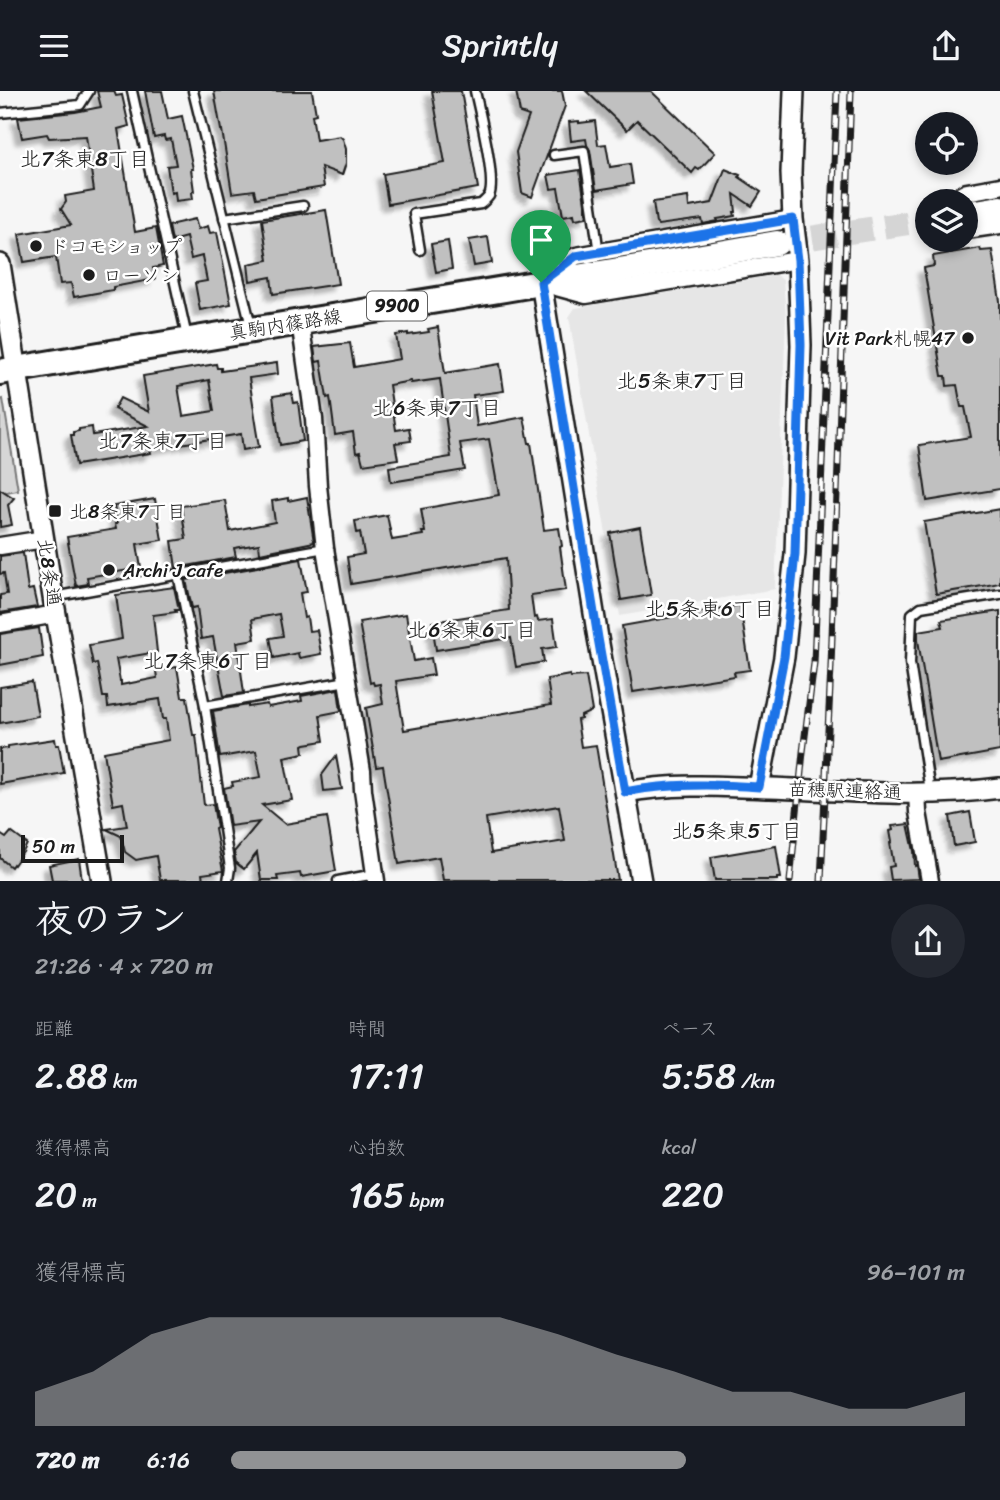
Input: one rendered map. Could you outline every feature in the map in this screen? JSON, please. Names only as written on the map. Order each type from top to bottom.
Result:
[{"type":"main road","points":[[978,212],[1000,208]]},
{"type":"main road","name":"真駒内篠路線","points":[[9,370],[585,277],[777,243]]},
{"type":"street","points":[[541,282],[576,256],[793,219],[791,173],[794,91]]},
{"type":"street","points":[[978,190],[1000,186]]},
{"type":"street","name":"苗穂駅連絡通","points":[[793,219],[798,260],[801,345],[795,554],[784,657],[759,787],[861,792],[970,792],[1000,788]]},
{"type":"street","points":[[978,219],[1000,225]]},
{"type":"street","points":[[541,282],[586,295],[798,260]]},
{"type":"street","name":"北8条通","points":[[0,264],[9,370],[44,539],[102,880]]},
{"type":"street","points":[[541,282],[596,624],[641,880]]},
{"type":"street","points":[[300,321],[314,419],[325,548],[362,771],[376,877]]},
{"type":"street","points":[[0,547],[44,539]]},
{"type":"street","points":[[0,624],[55,606]]},
{"type":"street","points":[[625,792],[646,788],[715,784],[759,787]]},
{"type":"street","points":[[923,792],[918,812],[929,880]]},
{"type":"lane","points":[[0,113],[80,105],[89,91]]},
{"type":"lane","points":[[132,91],[188,339]]},
{"type":"lane","points":[[193,91],[252,329]]},
{"type":"lane","points":[[420,250],[414,214],[481,204],[489,195],[491,184],[488,157],[475,91]]},
{"type":"lane","points":[[554,155],[584,151],[599,253]]},
{"type":"lane","points":[[224,218],[303,205]]},
{"type":"lane","points":[[55,606],[178,574],[325,548]]},
{"type":"lane","points":[[178,574],[205,706],[230,869],[228,880]]},
{"type":"lane","points":[[923,792],[910,663],[912,614],[921,607],[1000,594]]},
{"type":"lane","points":[[205,706],[347,681]]},
{"type":"lane","points":[[338,880],[376,877]]},
{"type":"shaded area","points":[[776,275],[783,280],[786,317],[775,589],[620,616],[569,317],[575,308]]},
{"type":"shaded area","points":[[3,399],[18,490],[0,493],[0,400]]},
{"type":"building","points":[[97,91],[114,91],[116,96],[122,95],[129,126],[118,129],[135,232],[156,228],[163,266],[153,268],[155,279],[74,297],[71,283],[60,284],[56,257],[24,262],[19,234],[71,225],[61,209],[66,202],[65,196],[94,191],[86,136],[49,138],[47,134],[22,138],[18,118],[101,107]]},
{"type":"building","points":[[145,91],[162,91],[168,119],[182,116],[193,169],[193,199],[176,201],[175,192],[171,193],[167,166],[176,165],[171,139],[165,140],[164,136],[154,138]]},
{"type":"building","points":[[214,91],[312,91],[316,114],[312,115],[316,140],[340,136],[343,139],[346,163],[342,175],[321,167],[324,187],[256,198],[254,190],[232,193]]},
{"type":"building","points":[[432,91],[461,91],[478,188],[388,204],[383,174],[445,163]]},
{"type":"building","points":[[516,91],[562,91],[565,106],[532,197],[522,193],[516,152],[529,116],[520,113]]},
{"type":"building","points":[[586,91],[651,91],[715,153],[699,170],[696,168],[692,173],[637,120],[627,130]]},
{"type":"building","points":[[595,121],[598,145],[606,144],[610,167],[630,164],[633,184],[596,190],[586,139],[571,141],[569,122]]},
{"type":"building","points":[[725,169],[740,175],[739,177],[761,192],[752,206],[734,194],[735,216],[703,224],[702,219],[658,225],[656,223],[653,202],[688,197],[689,207],[712,203]]},
{"type":"building","points":[[580,170],[587,217],[575,219],[574,214],[563,216],[558,188],[551,189],[548,175]]},
{"type":"building","points":[[326,210],[338,284],[273,294],[271,277],[250,281],[248,264],[268,260],[262,220]]},
{"type":"building","points":[[195,219],[198,229],[208,226],[210,233],[217,232],[231,304],[200,310],[195,283],[207,281],[202,256],[191,259],[186,237],[172,241],[169,226]]},
{"type":"building","points":[[488,237],[492,263],[474,266],[469,240]]},
{"type":"building","points":[[448,241],[452,269],[436,272],[431,244]]},
{"type":"building","points":[[978,248],[981,251],[992,250],[1000,301],[1000,489],[927,501],[919,445],[971,437],[957,385],[947,386],[946,376],[942,376],[924,268],[934,266],[933,256],[978,252]]},
{"type":"building","points":[[438,327],[445,373],[500,364],[504,391],[473,395],[477,426],[524,417],[531,443],[544,530],[559,528],[566,590],[531,595],[534,618],[537,617],[538,621],[553,619],[557,647],[542,649],[544,662],[516,667],[511,638],[436,650],[432,622],[509,610],[506,558],[351,584],[347,557],[364,554],[355,521],[387,515],[392,540],[423,535],[422,532],[425,532],[421,509],[499,495],[489,439],[460,443],[465,470],[391,482],[389,467],[451,457],[440,379],[389,385],[396,430],[409,428],[411,441],[395,443],[398,459],[363,464],[360,452],[356,453],[353,432],[335,435],[330,397],[327,398],[321,361],[316,362],[314,347],[350,343],[354,367],[400,359],[396,335],[429,332],[428,329]]},
{"type":"building","points":[[277,363],[278,374],[249,378],[259,447],[243,450],[241,434],[76,465],[71,435],[73,432],[92,427],[93,435],[148,426],[114,409],[120,398],[149,412],[143,376],[216,364],[221,371]],"holes":[[[209,380],[214,411],[183,416],[178,386]]]},
{"type":"building","points":[[292,393],[294,403],[298,402],[303,441],[280,445],[273,396]]},
{"type":"building","points":[[0,489],[14,498],[8,505],[12,525],[0,527]]},
{"type":"building","points":[[307,497],[314,542],[260,553],[259,544],[234,548],[236,557],[176,568],[172,541],[186,539],[181,506],[225,500],[230,531],[275,522],[272,501]]},
{"type":"building","points":[[155,499],[162,540],[137,544],[141,568],[87,577],[88,584],[76,586],[67,537],[116,529],[114,506]]},
{"type":"building","points":[[1000,509],[1000,583],[936,594],[924,522]]},
{"type":"building","points":[[640,527],[651,595],[621,600],[610,533]]},
{"type":"building","points":[[23,553],[28,590],[33,589],[37,607],[0,613],[0,595],[7,594],[4,573],[0,574],[0,556]]},
{"type":"building","points":[[301,559],[307,592],[300,593],[304,618],[307,617],[309,631],[317,630],[321,654],[299,658],[298,653],[274,658],[270,638],[283,636],[279,614],[252,619],[255,639],[237,642],[244,693],[224,696],[213,637],[201,639],[197,607],[192,608],[186,580]]},
{"type":"building","points":[[174,587],[179,610],[153,615],[157,652],[116,659],[121,685],[157,678],[156,671],[177,667],[182,697],[187,697],[193,735],[196,735],[204,805],[213,804],[223,871],[202,874],[203,880],[160,880],[156,856],[136,860],[125,852],[121,836],[106,829],[127,826],[123,803],[113,805],[104,752],[169,740],[160,699],[108,707],[107,697],[103,697],[97,663],[93,664],[89,645],[122,639],[116,595]]},
{"type":"building","points":[[740,605],[750,670],[734,672],[735,676],[633,692],[622,626]]},
{"type":"building","points":[[1000,611],[1000,751],[938,762],[918,631],[943,627],[941,620]]},
{"type":"building","points":[[406,614],[414,661],[431,658],[434,675],[396,681],[404,730],[551,705],[547,679],[570,675],[586,676],[592,711],[577,720],[581,747],[596,745],[618,880],[443,880],[439,857],[399,864],[383,766],[376,767],[366,708],[383,704],[380,684],[370,683],[359,622]],"holes":[[[559,806],[565,841],[491,853],[486,818]]]},
{"type":"building","points":[[39,628],[43,657],[0,665],[0,634]]},
{"type":"building","points":[[32,682],[38,716],[0,723],[0,687]]},
{"type":"building","points":[[338,689],[341,711],[320,715],[324,741],[305,744],[304,753],[284,757],[292,800],[262,805],[285,824],[327,817],[336,871],[301,877],[300,873],[277,876],[278,880],[261,880],[257,853],[244,869],[236,863],[234,852],[259,822],[230,826],[224,788],[233,786],[232,782],[261,777],[256,751],[220,757],[213,711],[248,705],[267,704],[268,707],[302,701],[301,696]]},
{"type":"building","points":[[55,739],[56,745],[59,745],[64,773],[0,784],[0,749]]},
{"type":"building","points":[[336,756],[342,789],[324,791],[322,775]]},
{"type":"building","points":[[970,812],[975,842],[954,846],[950,816]]},
{"type":"building","points":[[908,824],[919,879],[891,880],[889,867],[894,866],[890,831],[893,830],[892,826]]},
{"type":"building","points":[[11,832],[27,844],[11,867],[0,858],[0,834],[6,838]]},
{"type":"building","points":[[776,846],[781,878],[715,880],[711,857]]},
{"type":"building","points":[[79,859],[82,880],[52,880],[49,865]]},
{"type":"tunnel","points":[[777,243],[915,222]]},
{"type":"railway","points":[[790,881],[814,663],[837,91]]},
{"type":"railway","points":[[821,881],[851,91]]},
{"type":"place","name":"ドコモショップ","points":[[36,246]]},
{"type":"place","name":"ローソン","points":[[89,275]]},
{"type":"place","name":"Vit Park札幌47","points":[[968,338]]},
{"type":"place","name":"北8条東7丁目","points":[[55,511]]},
{"type":"place","name":"Archi J cafe","points":[[109,570]]},
{"type":"district","name":"北7条東8丁目","points":[[85,159]]},
{"type":"district","name":"北5条東7丁目","points":[[682,381]]},
{"type":"district","name":"北6条東7丁目","points":[[437,408]]},
{"type":"district","name":"北7条東7丁目","points":[[163,441]]},
{"type":"district","name":"北5条東6丁目","points":[[710,609]]},
{"type":"district","name":"北6条東6丁目","points":[[472,630]]},
{"type":"district","name":"北7条東6丁目","points":[[208,661]]},
{"type":"district","name":"北5条東5丁目","points":[[737,831]]},
{"type":"route","points":[[793,219],[798,260],[801,345],[795,554],[784,657],[759,787],[715,784],[646,788],[625,792],[541,282],[576,256],[793,219]]}]
